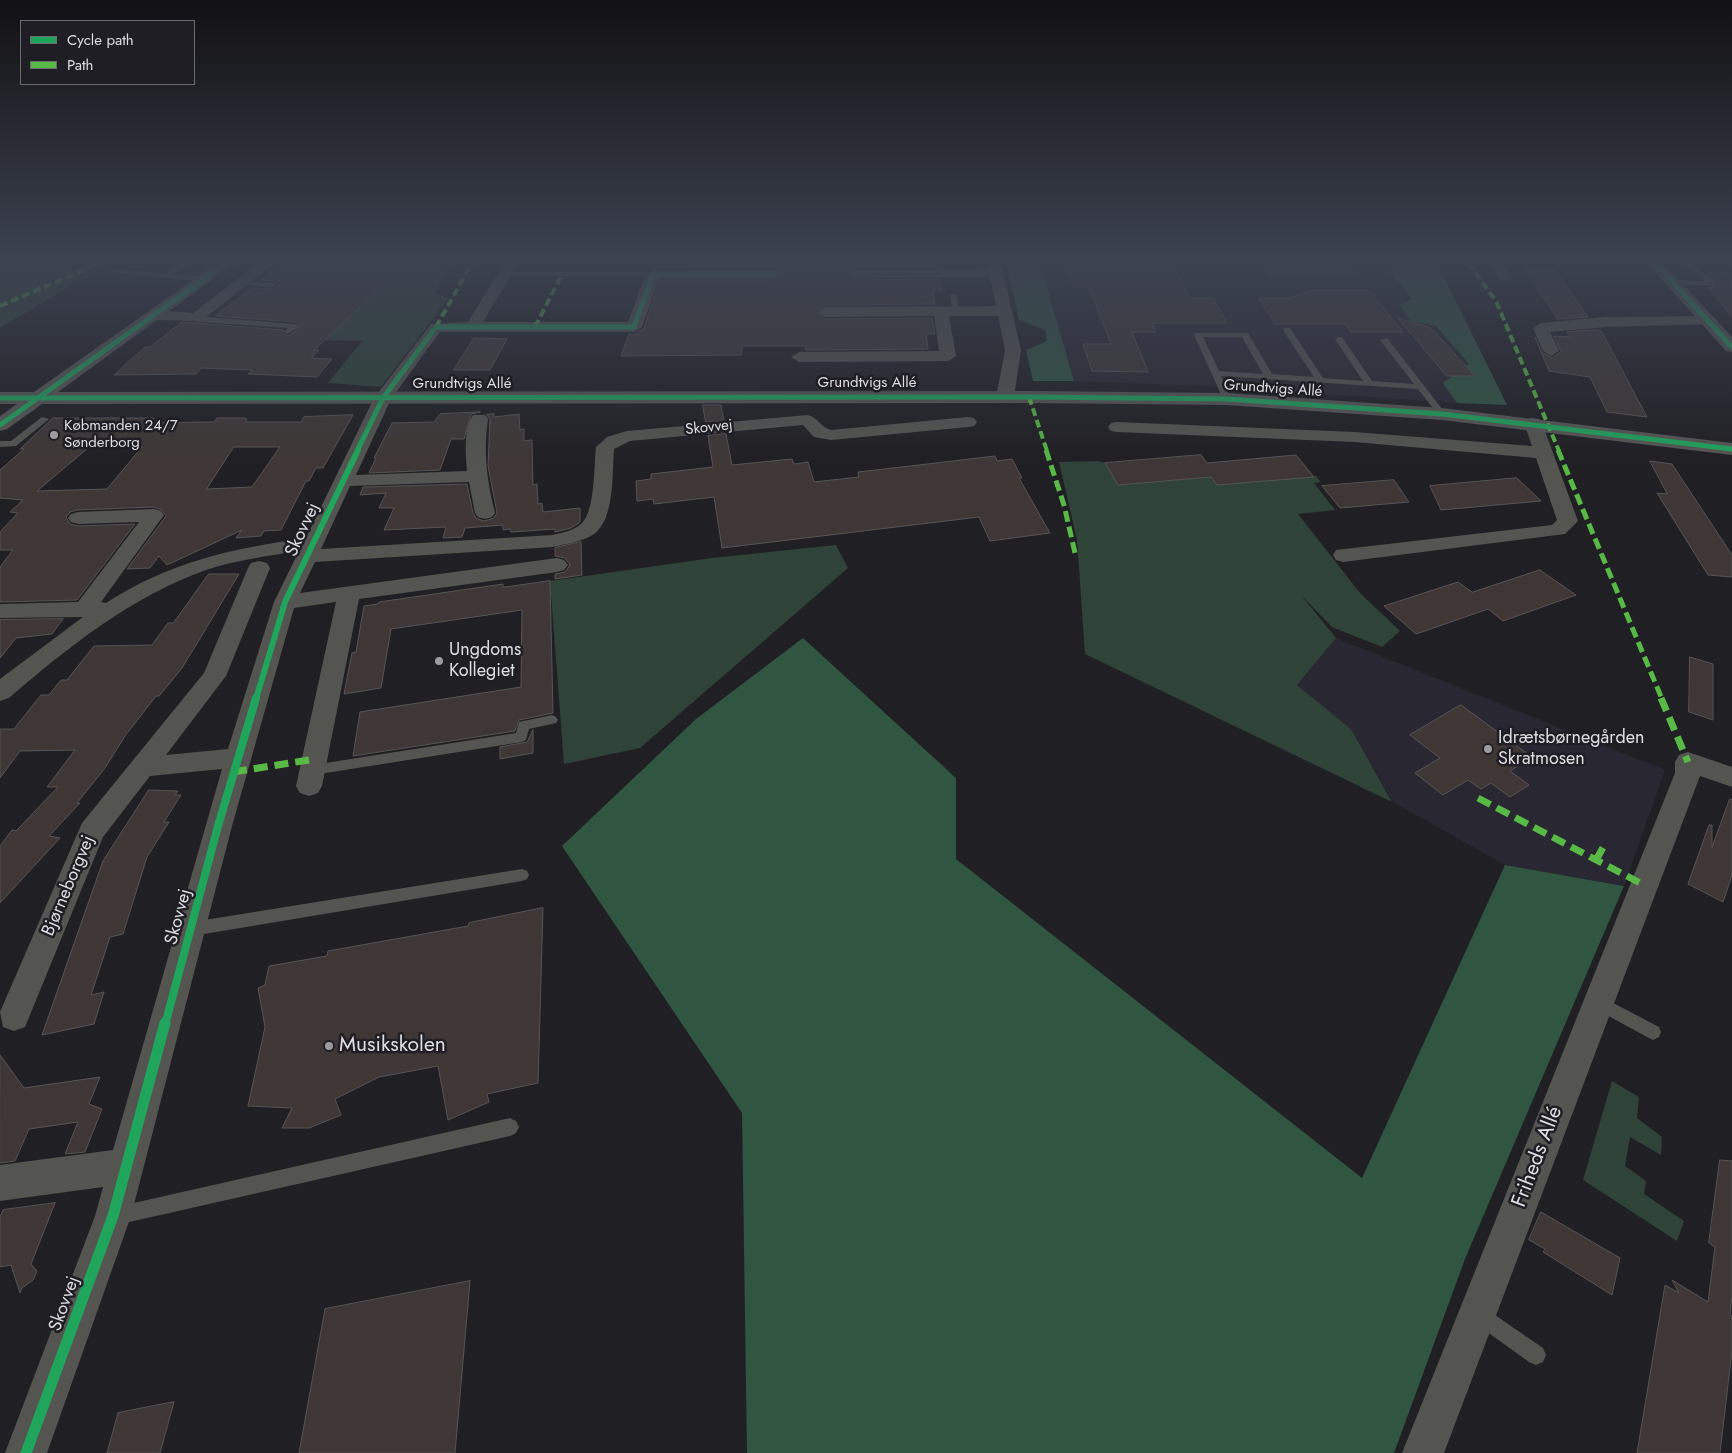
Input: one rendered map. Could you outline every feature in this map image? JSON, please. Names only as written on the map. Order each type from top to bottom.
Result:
[{"type":"street","points":[[0,424],[132,331]]},
{"type":"street","name":"Skovvej","points":[[26,1453],[113,1216],[238,758],[285,602],[383,398],[433,331]]},
{"type":"street","points":[[799,357],[948,356],[949,331]]},
{"type":"street","points":[[1005,397],[1013,350],[1009,331]]},
{"type":"street","points":[[1542,331],[1551,351]]},
{"type":"street","points":[[1720,331],[1729,340]]},
{"type":"street","name":"Grundtvigs Allé","points":[[0,398],[1005,397],[1227,399],[1442,414],[1533,423],[1732,449]]},
{"type":"street","points":[[479,420],[474,444],[476,476],[485,513]]},
{"type":"street","name":"Skovvej","points":[[310,550],[553,541],[576,535],[590,527],[597,515],[605,447],[613,440],[627,436],[778,421],[808,420],[820,433],[831,435],[968,422]]},
{"type":"street","points":[[1343,555],[1558,530],[1568,521],[1533,423]]},
{"type":"street","points":[[1117,427],[1355,438],[1545,453]]},
{"type":"street","points":[[342,481],[476,476]]},
{"type":"street","points":[[78,518],[154,515],[86,608]]},
{"type":"street","points":[[0,692],[26,670],[112,609],[158,583],[198,566],[236,555],[310,550]]},
{"type":"street","points":[[285,602],[556,565]]},
{"type":"street","name":"Bjørneborgvej","points":[[14,1016],[92,831],[214,676],[258,568]]},
{"type":"street","points":[[311,778],[349,593]]},
{"type":"street","points":[[0,611],[112,609]]},
{"type":"street","points":[[143,767],[238,758]]},
{"type":"street","name":"Friheds Allé","points":[[1423,1453],[1688,772],[1688,762],[1732,777]]},
{"type":"street","points":[[0,1183],[126,1166]]},
{"type":"lane","points":[[1288,331],[1320,380]]},
{"type":"lane","points":[[1227,399],[1198,335],[1245,335],[1269,377]]},
{"type":"lane","points":[[1339,339],[1370,384]]},
{"type":"lane","points":[[1384,340],[1442,414]]},
{"type":"lane","points":[[1216,373],[1421,387]]},
{"type":"lane","points":[[0,444],[13,444],[45,419]]},
{"type":"lane","points":[[311,778],[522,737],[523,725],[552,720]]},
{"type":"lane","points":[[192,929],[522,875]]},
{"type":"lane","points":[[1598,1001],[1653,1032]]},
{"type":"lane","points":[[113,1216],[510,1127]]},
{"type":"lane","points":[[1478,1313],[1536,1355]]},
{"type":"shaded area","points":[[1060,331],[1440,331],[1469,365],[1444,383],[1457,403],[1206,386],[1074,381]]},
{"type":"shaded area","name":"Idrætsbørnegården Skratmosen","points":[[1336,638],[1665,770],[1624,886],[1505,865],[1393,802],[1351,729],[1297,685]]},
{"type":"green space","points":[[320,331],[424,331],[381,387],[328,383],[362,341],[311,340]]},
{"type":"green space","points":[[1045,331],[1060,331],[1074,381],[1033,381],[1026,350],[1047,341]]},
{"type":"green space","points":[[1440,331],[1470,331],[1507,405],[1457,403],[1443,383],[1469,364]]},
{"type":"green space","points":[[1097,461],[1105,463],[1118,485],[1211,477],[1217,485],[1316,476],[1321,482],[1314,483],[1335,510],[1298,514],[1360,593],[1400,631],[1382,647],[1332,627],[1301,595],[1336,638],[1297,685],[1351,729],[1392,802],[1085,654],[1077,540],[1059,462]]},
{"type":"green space","points":[[836,545],[848,568],[640,748],[564,764],[550,581],[712,558]]},
{"type":"green space","points":[[803,638],[956,778],[956,859],[1362,1178],[1505,865],[1624,886],[1465,1259],[1394,1453],[747,1453],[742,1113],[562,846],[696,719]]},
{"type":"green space","points":[[1612,1081],[1639,1097],[1637,1118],[1662,1137],[1661,1155],[1630,1137],[1625,1166],[1646,1181],[1644,1194],[1684,1221],[1677,1241],[1583,1180]]},
{"type":"building","points":[[171,331],[284,331],[283,334],[289,336],[295,331],[335,331],[314,350],[319,350],[311,358],[332,359],[317,377],[248,374],[252,370],[201,368],[196,374],[114,375],[145,347],[150,347]]},
{"type":"building","points":[[640,331],[934,331],[935,334],[926,334],[928,349],[805,350],[806,346],[742,346],[741,355],[621,356],[629,334],[635,334]]},
{"type":"building","points":[[1106,331],[1156,332],[1132,332],[1148,372],[1092,371],[1083,344],[1111,344]]},
{"type":"building","points":[[1350,331],[1403,332],[1351,332]]},
{"type":"building","points":[[1409,331],[1434,331],[1475,376],[1447,376]]},
{"type":"building","points":[[1567,332],[1602,332],[1647,417],[1607,412],[1590,377],[1549,371],[1541,352],[1552,358],[1561,352],[1554,336],[1570,337]]},
{"type":"building","points":[[474,338],[507,339],[490,370],[454,370]]},
{"type":"building","points":[[703,405],[721,405],[724,421],[706,422]]},
{"type":"building","points":[[480,412],[471,414],[464,439],[451,439],[440,470],[369,473],[376,458],[374,458],[392,423],[434,422],[440,414]]},
{"type":"building","points":[[494,414],[494,417],[519,414],[520,430],[524,429],[524,441],[532,440],[533,485],[537,484],[538,504],[542,503],[543,512],[580,508],[580,522],[571,528],[555,532],[555,529],[511,532],[510,529],[503,530],[503,525],[465,528],[462,537],[443,538],[446,527],[384,530],[394,508],[379,508],[386,493],[360,495],[363,487],[467,484],[473,513],[476,518],[484,521],[494,518],[497,513],[488,466],[490,419],[487,415]]},
{"type":"building","points":[[353,415],[323,468],[316,468],[309,481],[306,481],[281,530],[264,531],[261,536],[236,538],[242,530],[167,565],[159,556],[150,568],[127,569],[166,516],[162,510],[154,507],[77,510],[70,512],[66,517],[70,524],[78,526],[135,524],[77,600],[0,602],[0,567],[13,550],[0,550],[0,532],[18,513],[10,512],[23,500],[0,498],[0,470],[24,449],[20,449],[53,418],[154,418],[150,423],[214,422],[217,418],[244,418],[247,419],[245,422],[301,422],[304,417]],"holes":[[[142,447],[107,489],[37,491],[88,448]],[[234,447],[280,447],[252,487],[207,489]]]},
{"type":"building","points":[[726,434],[732,465],[792,459],[794,464],[808,462],[814,482],[859,477],[858,472],[995,456],[997,461],[1012,459],[1022,478],[1019,478],[1050,533],[990,541],[979,517],[722,548],[714,497],[654,504],[653,499],[637,501],[636,481],[651,479],[651,474],[713,467],[708,436]]},
{"type":"building","points":[[1201,455],[1207,463],[1296,455],[1314,477],[1217,485],[1211,477],[1118,485],[1105,463]]},
{"type":"building","points":[[1650,461],[1672,464],[1732,555],[1732,577],[1708,575],[1657,493],[1667,494]]},
{"type":"building","points":[[1517,478],[1541,501],[1441,510],[1430,486]]},
{"type":"building","points":[[1394,480],[1409,502],[1340,508],[1322,486]]},
{"type":"building","points":[[581,542],[582,575],[555,579],[555,574],[565,572],[570,565],[565,558],[555,556],[555,548]]},
{"type":"building","points":[[1540,570],[1576,595],[1503,621],[1488,609],[1416,634],[1384,606],[1458,582],[1472,592]]},
{"type":"building","points":[[209,574],[239,574],[182,668],[159,696],[156,696],[125,736],[105,768],[77,803],[80,803],[49,836],[60,838],[0,903],[0,846],[12,830],[16,831],[58,787],[47,787],[75,750],[20,751],[0,778],[0,729],[14,729],[41,695],[49,695],[61,680],[67,680],[94,646],[152,645],[168,623],[173,623]]},
{"type":"building","points":[[550,581],[553,713],[519,720],[515,731],[353,756],[360,712],[521,687],[522,610],[391,629],[381,688],[344,694],[352,653],[356,652],[364,606],[378,604],[379,602],[503,584],[503,587]]},
{"type":"building","points":[[63,619],[52,634],[16,638],[0,658],[0,620]]},
{"type":"building","points":[[1690,657],[1713,664],[1713,720],[1689,712]]},
{"type":"building","points":[[1461,705],[1532,757],[1510,771],[1529,785],[1510,797],[1491,783],[1481,789],[1468,780],[1443,795],[1415,773],[1440,758],[1410,735]]},
{"type":"building","points":[[533,730],[533,753],[500,759],[500,747],[527,742]]},
{"type":"building","points":[[149,790],[178,791],[175,795],[181,795],[164,822],[169,822],[147,857],[123,934],[110,937],[91,995],[104,992],[94,1024],[42,1035],[103,861]]},
{"type":"building","points":[[1730,799],[1732,800],[1732,875],[1723,902],[1688,884],[1709,825],[1712,825],[1712,847]]},
{"type":"building","points":[[543,908],[538,1083],[487,1094],[489,1102],[448,1120],[438,1066],[379,1077],[335,1099],[341,1115],[309,1128],[282,1128],[292,1108],[248,1106],[265,1027],[258,988],[265,985],[269,966],[327,956],[328,951],[468,926],[469,923]]},
{"type":"building","points":[[0,1055],[24,1088],[100,1077],[89,1104],[102,1109],[85,1152],[65,1154],[78,1122],[29,1129],[15,1161],[0,1163]]},
{"type":"building","points":[[1720,1160],[1732,1161],[1732,1295],[1730,1315],[1732,1316],[1732,1351],[1720,1453],[1637,1453],[1665,1285],[1679,1293],[1672,1280],[1708,1302],[1715,1247],[1709,1243]]},
{"type":"building","points":[[55,1203],[31,1264],[37,1271],[33,1280],[22,1288],[20,1293],[11,1265],[0,1267],[0,1217],[3,1210]]},
{"type":"building","points":[[1541,1212],[1620,1258],[1612,1295],[1543,1252],[1545,1249],[1529,1240]]},
{"type":"building","points":[[470,1281],[455,1453],[299,1453],[325,1309]]},
{"type":"building","points":[[174,1402],[160,1453],[107,1453],[118,1413]]},
{"type":"marked path","points":[[1508,331],[1688,762]]},
{"type":"marked path","points":[[1029,397],[1064,505],[1075,553]]},
{"type":"marked path","points":[[233,772],[315,759]]},
{"type":"marked path","points":[[1478,798],[1644,885]]},
{"type":"marked path","points":[[1596,860],[1604,846]]},
{"type":"cycle path","points":[[0,425],[132,331]]},
{"type":"cycle path","points":[[26,1453],[113,1216],[218,826],[285,602],[383,398],[433,331]]},
{"type":"cycle path","points":[[1717,331],[1732,347]]},
{"type":"cycle path","points":[[0,398],[1029,397],[1227,399],[1442,414],[1732,449]]},
{"type":"place","name":"Købmanden 24/7 Sønderborg","points":[[54,435]]},
{"type":"place","name":"Ungdoms Kollegiet","points":[[439,661]]},
{"type":"place","name":"Idrætsbørnegården Skratmosen","points":[[1488,749]]},
{"type":"place","name":"Musikskolen","points":[[329,1046]]}]
